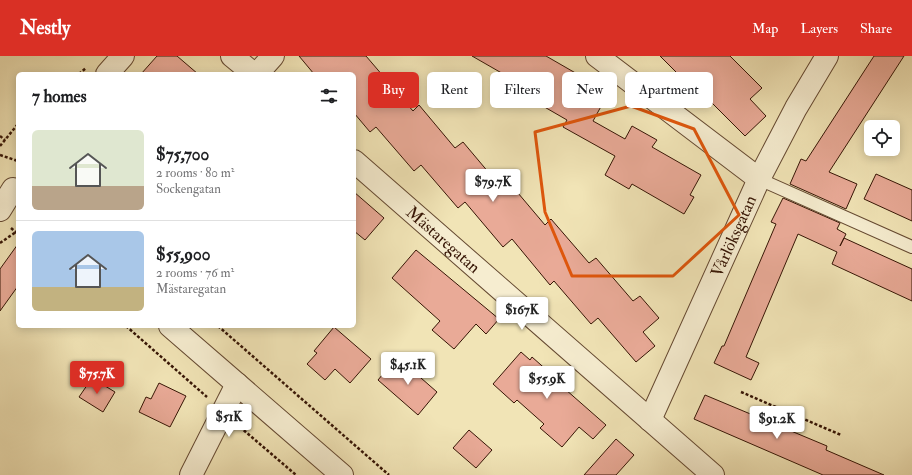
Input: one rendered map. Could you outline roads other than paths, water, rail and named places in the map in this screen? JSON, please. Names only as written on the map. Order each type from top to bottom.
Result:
[{"type":"street","points":[[109,72],[123,56]]},
{"type":"street","points":[[232,56],[252,72]]},
{"type":"street","points":[[259,72],[273,56]]},
{"type":"street","points":[[597,56],[759,179]]},
{"type":"street","name":"Vårlöksgatan","points":[[650,420],[759,179],[796,108],[826,56]]},
{"type":"street","name":"Mästaregatan","points":[[356,163],[713,475]]},
{"type":"street","points":[[0,210],[12,185]]},
{"type":"street","points":[[172,328],[342,475]]},
{"type":"street","points":[[191,475],[237,384]]},
{"type":"lane","points":[[759,179],[912,247]]}]
